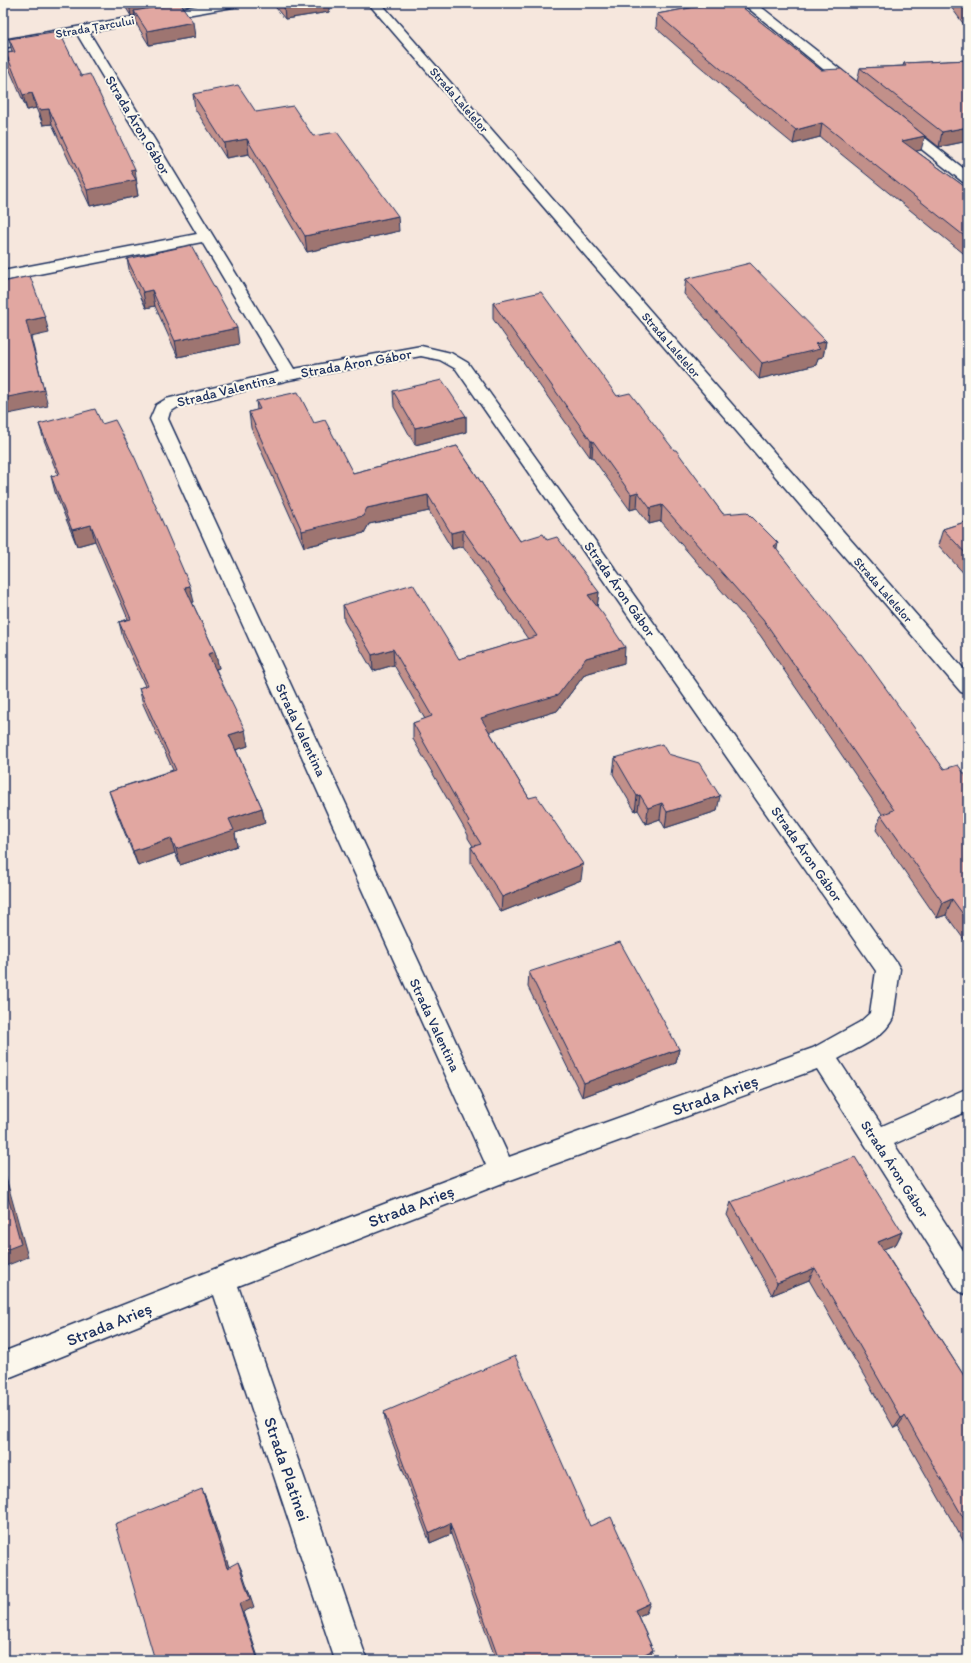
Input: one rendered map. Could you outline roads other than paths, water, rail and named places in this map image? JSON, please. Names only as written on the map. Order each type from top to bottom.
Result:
[{"type":"street","name":"Strada Țarcului","points":[[3,44],[201,6],[233,3]]},
{"type":"street","name":"Strada Lalelelor","points":[[374,3],[968,687]]},
{"type":"street","points":[[748,3],[866,96]]},
{"type":"street","name":"Strada Áron Gábor","points":[[81,30],[289,375],[421,351],[445,356],[462,366],[888,969],[881,1018],[869,1029],[822,1056],[968,1282]]},
{"type":"street","points":[[890,116],[968,179]]},
{"type":"street","points":[[3,276],[206,237]]},
{"type":"street","name":"Strada Valentina","points":[[289,375],[172,402],[162,409],[159,419],[502,1171]]},
{"type":"street","name":"Strada Arieș","points":[[3,1366],[222,1279],[502,1171],[822,1056]]},
{"type":"street","points":[[877,1140],[968,1099]]},
{"type":"street","name":"Strada Platinei","points":[[222,1279],[351,1660]]}]
